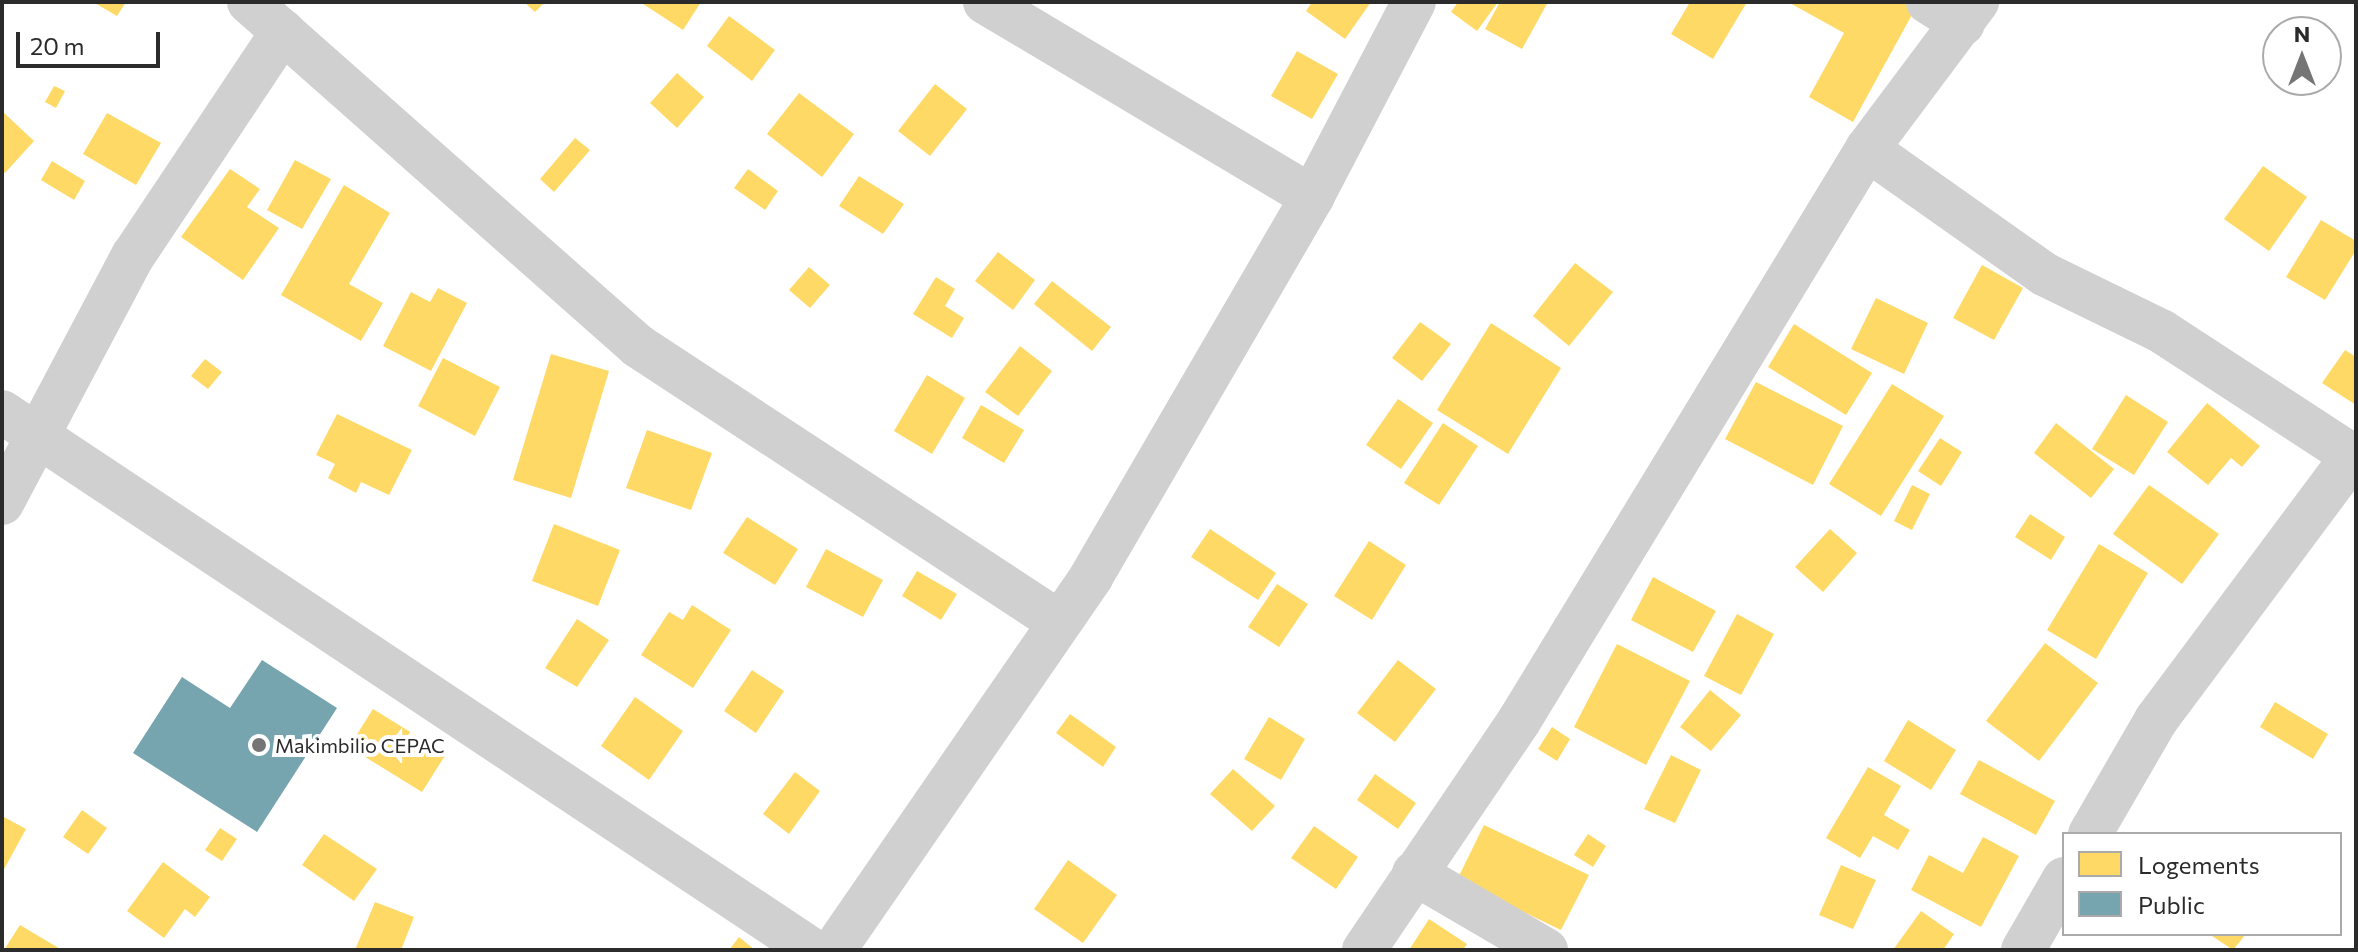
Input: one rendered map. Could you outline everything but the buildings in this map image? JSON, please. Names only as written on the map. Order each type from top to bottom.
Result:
[{"type":"street","points":[[249,2],[638,346],[1059,622]]},
{"type":"street","points":[[985,2],[1312,197]]},
{"type":"street","points":[[834,950],[1059,622],[1312,197],[1414,2]]},
{"type":"street","points":[[1364,950],[1519,721],[1867,149],[1956,9]]},
{"type":"street","points":[[2,503],[133,256],[283,31]]},
{"type":"street","points":[[1867,149],[2044,274],[2161,331],[2353,460],[2296,525],[2156,720],[2091,832]]},
{"type":"street","points":[[2,412],[812,950]]},
{"type":"street","points":[[1414,873],[1546,950]]},
{"type":"street","points":[[2023,950],[2062,882]]},
{"type":"place","name":"Makimbilio CEPAC","points":[[259,745]]}]
